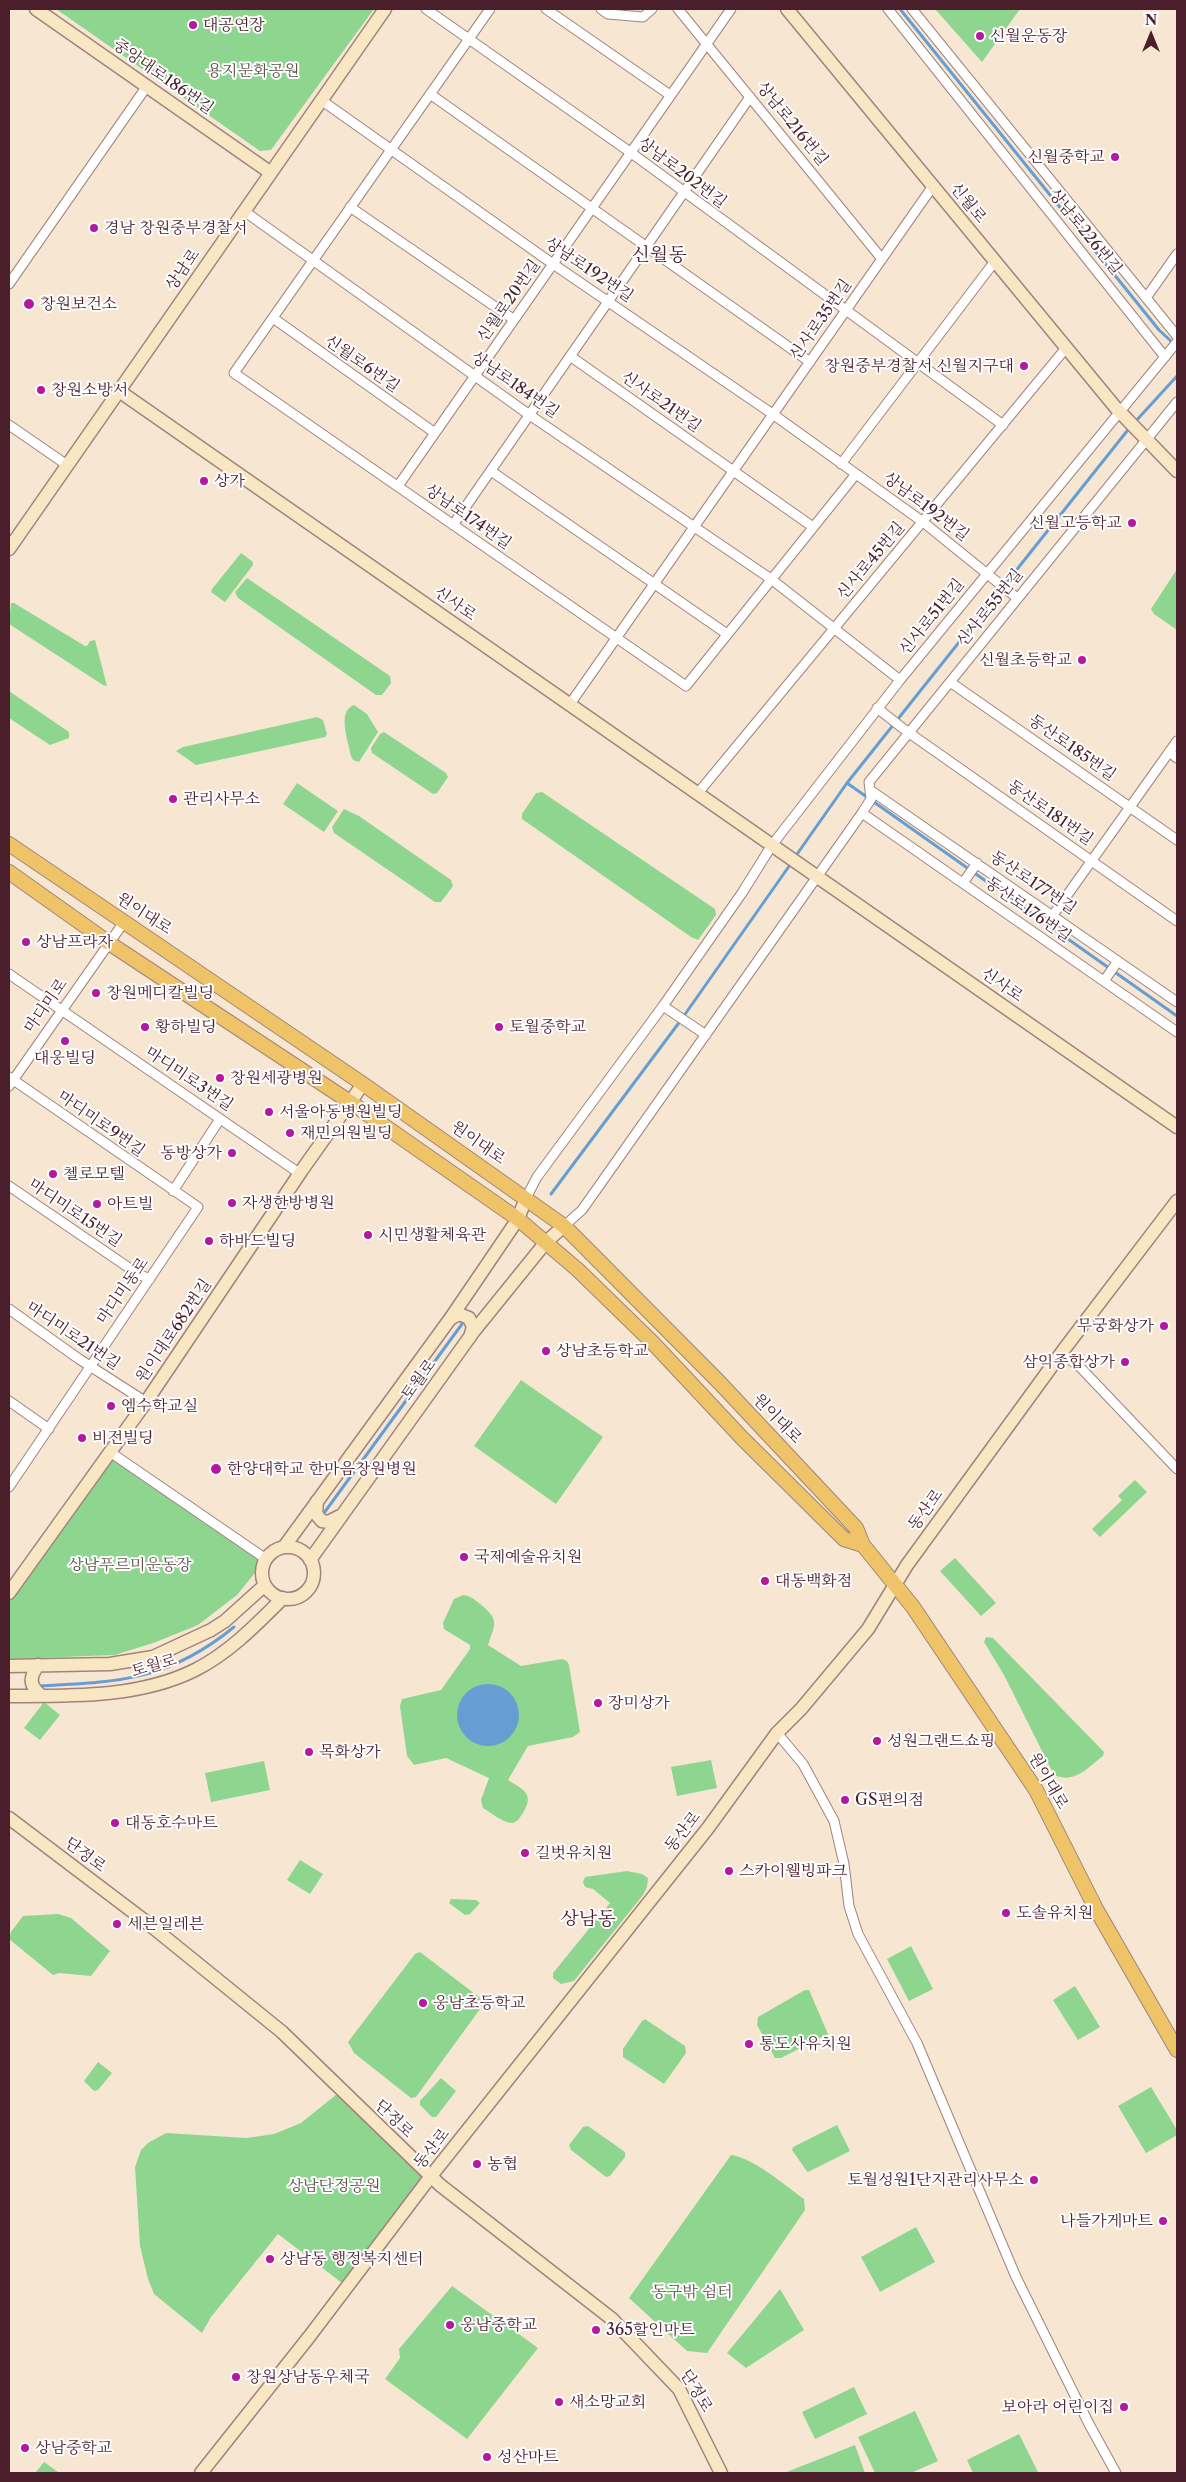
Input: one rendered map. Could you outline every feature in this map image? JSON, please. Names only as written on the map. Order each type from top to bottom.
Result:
[{"type":"main road","name":"원이대로","points":[[9,844],[363,1084],[564,1226],[674,1335],[856,1528],[863,1545],[895,1584],[982,1707],[1036,1790],[1096,1909],[1177,2050]]},
{"type":"main road","name":"원이대로","points":[[9,872],[109,943],[350,1102],[518,1220],[546,1242],[653,1343],[742,1438],[844,1539],[863,1545]]},
{"type":"street","name":"중앙대로186번길","points":[[36,9],[270,173]]},
{"type":"street","name":"상남로","points":[[9,549],[385,9]]},
{"type":"street","name":"상남로202번길","points":[[426,9],[630,152],[1003,425]]},
{"type":"street","points":[[273,318],[490,9]]},
{"type":"street","points":[[546,9],[670,95]]},
{"type":"street","points":[[601,9],[608,14],[644,16],[652,9]]},
{"type":"street","name":"상남로216번길","points":[[678,9],[882,259]]},
{"type":"street","name":"신월로20번길","points":[[398,486],[731,9]]},
{"type":"street","name":"신월로","points":[[787,9],[1066,348],[1122,415],[1145,438]]},
{"type":"street","name":"상남로226번길","points":[[888,9],[1168,353]]},
{"type":"street","points":[[912,9],[1177,336]]},
{"type":"street","points":[[9,284],[147,86]]},
{"type":"street","points":[[430,94],[591,210],[647,246],[810,362]]},
{"type":"street","points":[[453,525],[531,416],[570,356],[750,97]]},
{"type":"street","name":"상남로192번길","points":[[321,100],[553,264],[774,415],[923,522],[1016,597]]},
{"type":"street","name":"신사로35번길","points":[[570,704],[734,473],[933,186]]},
{"type":"street","points":[[350,207],[513,319]]},
{"type":"street","name":"상남로184번길","points":[[244,211],[531,416],[771,579],[900,680]]},
{"type":"street","points":[[1146,298],[1177,254]]},
{"type":"street","points":[[841,464],[995,261]]},
{"type":"street","name":"상남로174번길","points":[[273,318],[234,373],[686,686],[727,634]]},
{"type":"street","name":"신월로6번길","points":[[273,318],[435,434]]},
{"type":"street","name":"신사로51번길","points":[[526,1198],[537,1177],[663,1006],[742,893],[772,844],[880,710],[900,680],[1122,415],[1177,342]]},
{"type":"street","name":"신사로45번길","points":[[698,794],[1066,348]]},
{"type":"street","name":"신사로21번길","points":[[570,356],[734,473]]},
{"type":"street","name":"신사로","points":[[119,390],[1177,1127]]},
{"type":"street","name":"신사로55번길","points":[[863,811],[871,795],[869,782],[907,731],[950,682],[1016,597],[1145,438],[1177,402]]},
{"type":"street","points":[[9,425],[67,465]]},
{"type":"street","points":[[1145,438],[1177,471]]},
{"type":"street","points":[[491,471],[727,634],[856,474]]},
{"type":"street","points":[[734,473],[813,527]]},
{"type":"street","name":"동산로185번길","points":[[950,682],[1177,840]]},
{"type":"street","name":"동산로181번길","points":[[880,710],[1177,921]]},
{"type":"street","points":[[1053,915],[1177,741]]},
{"type":"street","points":[[1169,752],[1177,758]]},
{"type":"street","name":"동산로177번길","points":[[871,795],[1053,915],[1117,963],[1177,1002]]},
{"type":"street","points":[[564,1226],[582,1210],[706,1035],[812,873],[863,811]]},
{"type":"street","name":"동산로176번길","points":[[863,811],[1177,1032]]},
{"type":"street","points":[[964,881],[976,864]]},
{"type":"street","name":"마디미로","points":[[10,1081],[124,922]]},
{"type":"street","points":[[1105,980],[1117,963]]},
{"type":"street","name":"마디미로3번길","points":[[9,974],[299,1173]]},
{"type":"street","points":[[663,1006],[706,1035]]},
{"type":"street","name":"마디미로9번길","points":[[10,1081],[173,1191]]},
{"type":"street","name":"원이대로682번길","points":[[9,1593],[146,1402],[299,1173],[363,1084]]},
{"type":"street","points":[[173,1191],[220,1119]]},
{"type":"street","name":"마디미로15번길","points":[[9,1186],[138,1274],[150,1279]]},
{"type":"street","name":"마디미동로","points":[[9,1487],[198,1207],[173,1191]]},
{"type":"street","name":"토월로","points":[[284,1547],[450,1319],[518,1220],[526,1198]]},
{"type":"street","name":"동산로","points":[[200,2473],[309,2337],[431,2176],[708,1828],[777,1733],[801,1709],[868,1629],[895,1584],[1061,1353],[1177,1201]]},
{"type":"street","name":"토월로","points":[[310,1560],[470,1337],[546,1242],[564,1226]]},
{"type":"street","name":"마디미로21번길","points":[[9,1309],[89,1366],[146,1402]]},
{"type":"street","points":[[450,1319],[460,1314],[469,1318],[473,1327],[470,1337]]},
{"type":"street","points":[[1061,1353],[1079,1366],[1177,1469]]},
{"type":"street","points":[[9,1401],[49,1429]]},
{"type":"street","points":[[110,1452],[266,1560]]},
{"type":"street","points":[[317,1501],[316,1514],[322,1521],[328,1522],[342,1515]]},
{"type":"street","points":[[284,1547],[302,1551],[310,1560],[314,1573],[308,1589],[296,1598],[283,1598],[273,1594],[265,1585],[262,1574],[266,1560],[271,1553],[284,1547]]},
{"type":"street","name":"토월로","points":[[10,1665],[110,1664],[136,1661],[193,1640],[228,1618],[265,1585]]},
{"type":"street","name":"토월로","points":[[9,1696],[125,1691],[159,1684],[196,1669],[243,1637],[283,1598]]},
{"type":"street","points":[[228,1618],[243,1616],[247,1625],[243,1637]]},
{"type":"street","points":[[38,1665],[31,1676],[31,1681],[33,1687],[42,1696]]},
{"type":"street","points":[[777,1733],[803,1764],[834,1821],[844,1864],[849,1906],[858,1934],[917,2043],[1016,2277],[1089,2424],[1116,2473]]},
{"type":"street","name":"단정로","points":[[9,1818],[145,1921],[282,2032],[431,2176],[598,2307],[661,2368],[679,2389],[721,2473]]},
{"type":"green space","name":"용지문화공원","points":[[56,9],[374,9],[271,150],[260,151]]},
{"type":"green space","name":"신월운동장","points":[[935,9],[1020,9],[982,62]]},
{"type":"green space","points":[[241,553],[253,562],[253,565],[225,602],[211,592]]},
{"type":"green space","points":[[1177,569],[1177,630],[1154,614],[1151,609]]},
{"type":"green space","points":[[247,578],[390,676],[391,683],[382,695],[376,695],[238,598],[235,592]]},
{"type":"green space","points":[[11,603],[14,603],[85,646],[90,641],[95,640],[107,686],[9,624]]},
{"type":"green space","points":[[9,691],[69,732],[69,738],[50,745],[9,718]]},
{"type":"green space","points":[[354,705],[367,714],[378,732],[359,762],[353,760],[351,756],[345,728],[346,714],[349,708]]},
{"type":"green space","points":[[317,717],[323,720],[327,734],[325,737],[196,765],[176,751],[183,747]]},
{"type":"green space","points":[[384,732],[446,773],[448,777],[437,793],[433,794],[372,753],[371,748],[380,734]]},
{"type":"green space","points":[[297,783],[338,811],[324,832],[283,804]]},
{"type":"green space","points":[[542,792],[715,909],[716,915],[698,940],[522,819],[522,814],[536,793]]},
{"type":"green space","points":[[344,809],[359,816],[451,880],[453,886],[441,902],[435,902],[334,833],[332,827]]},
{"type":"green space","points":[[521,1380],[603,1437],[556,1504],[474,1446]]},
{"type":"green space","name":"상남푸르미운동장","points":[[110,1452],[266,1559],[237,1595],[198,1625],[156,1642],[115,1655],[9,1659],[9,1593]]},
{"type":"green space","points":[[1135,1480],[1147,1492],[1100,1537],[1092,1529],[1122,1500],[1118,1496]]},
{"type":"green space","points":[[955,1558],[996,1603],[981,1616],[940,1571]]},
{"type":"green space","points":[[463,1595],[476,1601],[493,1618],[494,1627],[488,1645],[521,1666],[562,1659],[567,1661],[569,1665],[580,1732],[573,1737],[528,1746],[508,1780],[526,1793],[528,1801],[523,1813],[512,1823],[508,1823],[483,1808],[481,1800],[489,1778],[446,1758],[414,1765],[407,1756],[400,1706],[402,1699],[441,1690],[470,1649],[470,1645],[444,1629],[443,1623],[454,1599]]},
{"type":"green space","points":[[986,1637],[993,1638],[1104,1752],[1103,1756],[1086,1770],[1075,1776],[1068,1778],[1054,1775],[1004,1675],[984,1642]]},
{"type":"green space","points":[[44,1702],[60,1715],[40,1740],[24,1728]]},
{"type":"green space","points":[[711,1760],[717,1788],[677,1796],[671,1767]]},
{"type":"green space","points":[[264,1761],[270,1790],[211,1802],[205,1773]]},
{"type":"green space","points":[[300,1860],[323,1874],[310,1894],[287,1880]]},
{"type":"green space","points":[[627,1871],[642,1874],[648,1878],[647,1887],[643,1895],[574,1981],[561,1984],[553,1978],[553,1973],[610,1903],[593,1889],[585,1887],[583,1882],[585,1877]]},
{"type":"green space","points":[[451,1899],[476,1900],[480,1903],[470,1914],[465,1915],[449,1903]]},
{"type":"green space","points":[[58,1914],[71,1918],[110,1951],[91,1976],[59,1973],[53,1975],[9,1939],[11,1932],[23,1916]]},
{"type":"green space","points":[[911,1946],[933,1989],[909,2001],[887,1959]]},
{"type":"green space","points":[[420,1952],[479,1997],[483,2005],[416,2097],[411,2098],[354,2053],[348,2042],[415,1954]]},
{"type":"green space","points":[[1075,1986],[1100,2027],[1078,2040],[1053,2000]]},
{"type":"green space","points":[[805,1990],[809,1990],[828,2034],[781,2058],[775,2058],[757,2025],[758,2017]]},
{"type":"green space","points":[[645,2019],[685,2046],[686,2053],[664,2084],[623,2057],[623,2049]]},
{"type":"green space","points":[[98,2062],[112,2073],[98,2090],[94,2091],[84,2081]]},
{"type":"green space","points":[[441,2078],[456,2091],[436,2117],[432,2117],[420,2105],[420,2101]]},
{"type":"green space","points":[[1151,2087],[1177,2130],[1177,2135],[1146,2153],[1118,2106]]},
{"type":"green space","name":"상남단정공원","points":[[342,2090],[431,2176],[346,2286],[278,2234],[211,2317],[202,2333],[154,2294],[148,2279],[140,2246],[135,2167],[141,2150],[148,2143],[166,2133],[247,2138],[274,2134],[301,2123]]},
{"type":"green space","points":[[837,2125],[850,2151],[808,2172],[792,2150],[793,2147]]},
{"type":"green space","points":[[588,2126],[625,2152],[625,2157],[610,2176],[606,2177],[571,2150],[569,2145],[583,2127]]},
{"type":"green space","name":"동구밖 쉼터","points":[[731,2155],[759,2166],[779,2180],[804,2199],[805,2210],[707,2353],[687,2351],[629,2298]]},
{"type":"green space","points":[[916,2227],[935,2262],[880,2292],[861,2257]]},
{"type":"green space","points":[[452,2286],[538,2348],[467,2439],[385,2379],[400,2358],[399,2349]]},
{"type":"green space","points":[[780,2289],[804,2330],[746,2368],[727,2353]]},
{"type":"green space","points":[[854,2387],[867,2414],[815,2439],[802,2412]]},
{"type":"green space","points":[[915,2411],[938,2461],[911,2473],[875,2473],[858,2437]]},
{"type":"green space","points":[[1019,2434],[1038,2472],[973,2473],[967,2460]]},
{"type":"green space","points":[[855,2445],[865,2473],[784,2473]]},
{"type":"green space","points":[[44,2462],[58,2472],[59,2473],[35,2473]]},
{"type":"water","points":[[482,1684],[494,1684],[510,1693],[517,1703],[519,1715],[517,1727],[510,1737],[494,1746],[482,1746],[471,1741],[462,1732],[457,1721],[457,1709],[462,1698],[471,1689]]},
{"type":"waterway","points":[[900,9],[1159,330],[1173,343]]},
{"type":"waterway","points":[[1135,422],[1177,376]]},
{"type":"waterway","points":[[795,857],[847,783],[1131,426]]},
{"type":"waterway","points":[[847,783],[1177,1016]]},
{"type":"waterway","points":[[551,1194],[681,1020],[792,862]]},
{"type":"waterway","points":[[324,1513],[462,1324]]},
{"type":"waterway","points":[[38,1686],[94,1683],[142,1675],[187,1658],[210,1645],[234,1627]]},
{"type":"place","name":"대공연장","points":[[193,25]]},
{"type":"place","name":"신월운동장","points":[[980,36]]},
{"type":"place","name":"신월중학교","points":[[1115,157]]},
{"type":"place","name":"경남 창원중부경찰서","points":[[94,228]]},
{"type":"place","name":"창원보건소","points":[[29,304]]},
{"type":"place","name":"창원중부경찰서 신월지구대","points":[[1024,366]]},
{"type":"place","name":"창원소방서","points":[[41,390]]},
{"type":"place","name":"상가","points":[[204,481]]},
{"type":"place","name":"신월고등학교","points":[[1132,523]]},
{"type":"place","name":"신월초등학교","points":[[1082,660]]},
{"type":"place","name":"관리사무소","points":[[173,799]]},
{"type":"place","name":"상남프라자","points":[[26,942]]},
{"type":"place","name":"창원메디칼빌딩","points":[[96,993]]},
{"type":"place","name":"황하빌딩","points":[[145,1027]]},
{"type":"place","name":"토월중학교","points":[[499,1027]]},
{"type":"place","name":"대웅빌딩","points":[[65,1041]]},
{"type":"place","name":"창원세광병원","points":[[220,1078]]},
{"type":"place","name":"서울아동병원빌딩","points":[[269,1112]]},
{"type":"place","name":"재민의원빌딩","points":[[290,1133]]},
{"type":"place","name":"동방상가","points":[[232,1153]]},
{"type":"place","name":"첼로모텔","points":[[53,1174]]},
{"type":"place","name":"자생한방병원","points":[[232,1203]]},
{"type":"place","name":"아트빌","points":[[97,1204]]},
{"type":"place","name":"시민생활체육관","points":[[368,1235]]},
{"type":"place","name":"하바드빌딩","points":[[209,1241]]},
{"type":"place","name":"무궁화상가","points":[[1164,1326]]},
{"type":"place","name":"상남초등학교","points":[[546,1351]]},
{"type":"place","name":"삼익종합상가","points":[[1125,1362]]},
{"type":"place","name":"엠수학교실","points":[[111,1406]]},
{"type":"place","name":"비전빌딩","points":[[82,1438]]},
{"type":"place","name":"한양대학교 한마음창원병원","points":[[216,1469]]},
{"type":"place","name":"국제예술유치원","points":[[464,1557]]},
{"type":"place","name":"대동백화점","points":[[765,1581]]},
{"type":"place","name":"장미상가","points":[[598,1703]]},
{"type":"place","name":"성원그랜드쇼핑","points":[[877,1741]]},
{"type":"place","name":"목화상가","points":[[309,1752]]},
{"type":"place","name":"GS편의점","points":[[845,1800]]},
{"type":"place","name":"대동호수마트","points":[[115,1823]]},
{"type":"place","name":"길벗유치원","points":[[525,1853]]},
{"type":"place","name":"스카이웰빙파크","points":[[729,1871]]},
{"type":"place","name":"도솔유치원","points":[[1006,1913]]},
{"type":"place","name":"세븐일레븐","points":[[117,1924]]},
{"type":"place","name":"웅남초등학교","points":[[423,2003]]},
{"type":"place","name":"통도사유치원","points":[[749,2044]]},
{"type":"place","name":"농협","points":[[477,2164]]},
{"type":"place","name":"토월성원1단지관리사무소","points":[[1034,2180]]},
{"type":"place","name":"나들가게마트","points":[[1163,2221]]},
{"type":"place","name":"상남동 행정복지센터","points":[[270,2259]]},
{"type":"place","name":"웅남중학교","points":[[450,2325]]},
{"type":"place","name":"365할인마트","points":[[596,2330]]},
{"type":"place","name":"창원상남동우체국","points":[[236,2377]]},
{"type":"place","name":"새소망교회","points":[[559,2402]]},
{"type":"place","name":"보아라 어린이집","points":[[1124,2407]]},
{"type":"place","name":"상남중학교","points":[[25,2448]]},
{"type":"place","name":"성산마트","points":[[487,2457]]},
{"type":"district","name":"신월동","points":[[659,256]]},
{"type":"district","name":"상남동","points":[[588,1920]]}]
